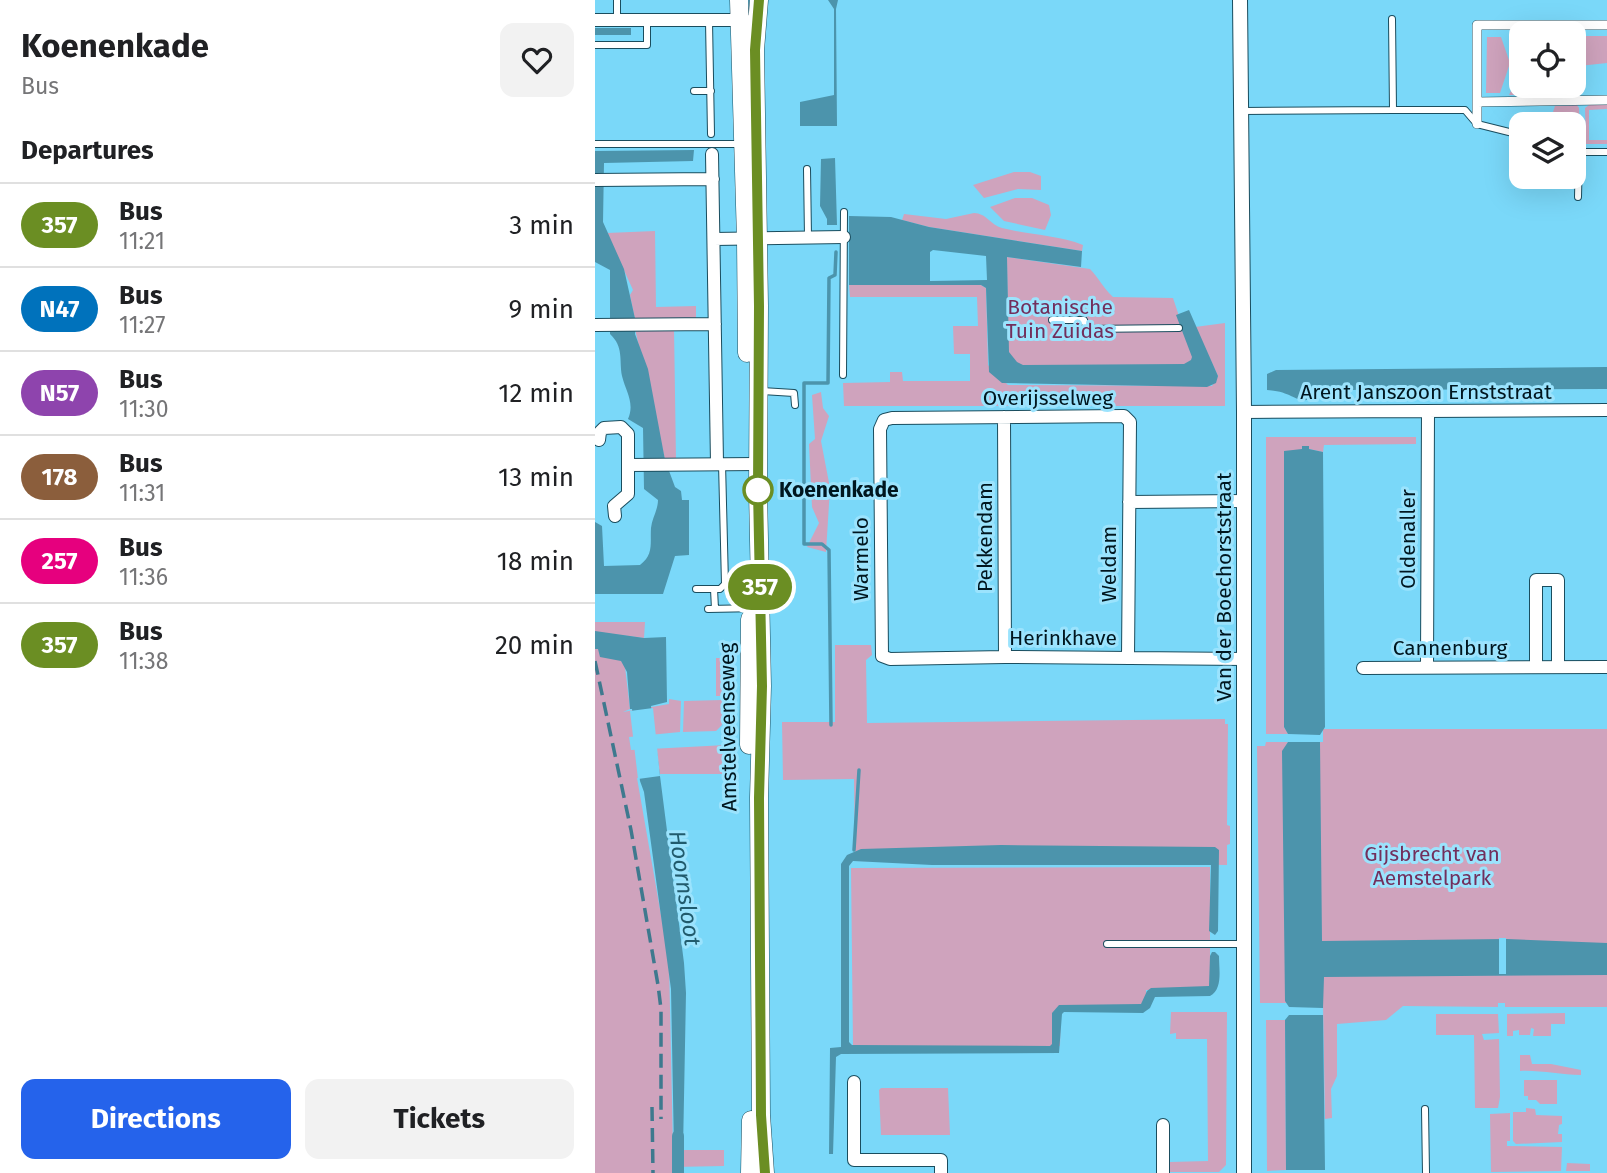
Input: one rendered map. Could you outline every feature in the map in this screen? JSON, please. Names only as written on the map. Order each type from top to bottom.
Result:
[{"type":"main road","name":"Amstelveenseweg","points":[[739,0],[747,20],[744,144],[752,239],[758,391],[753,464]]},
{"type":"main road","name":"Amstelveenseweg","points":[[747,20],[759,0]]},
{"type":"main road","name":"Amstelveenseweg","points":[[752,239],[761,1115],[765,1173]]},
{"type":"main road","name":"Amstelveenseweg","points":[[750,1173],[753,797],[748,688],[755,608]]},
{"type":"street","name":"Van der Boechorststraat","points":[[1240,0],[1247,111],[1244,412],[1244,1173]]},
{"type":"street","points":[[595,20],[747,20]]},
{"type":"street","points":[[1477,124],[1477,24],[1607,25]]},
{"type":"street","points":[[1477,102],[1607,100]]},
{"type":"street","points":[[712,154],[720,463]]},
{"type":"street","points":[[600,180],[713,179]]},
{"type":"street","points":[[714,239],[844,237]]},
{"type":"street","points":[[601,325],[715,324]]},
{"type":"street","name":"Arent Janszoon Ernststraat","points":[[1244,412],[1607,410]]},
{"type":"street","name":"Oldenaller","points":[[1427,667],[1428,411]]},
{"type":"street","name":"Overijsselweg","points":[[884,420],[1124,416],[1130,422],[1129,502]]},
{"type":"street","name":"Pekkendam","points":[[1004,417],[1005,657]]},
{"type":"street","name":"Warmelo","points":[[882,656],[880,429],[884,420]]},
{"type":"street","points":[[600,440],[600,432],[604,428],[621,427],[628,434],[628,494],[614,506],[615,516]]},
{"type":"street","points":[[628,465],[753,464]]},
{"type":"street","name":"Weldam","points":[[1128,658],[1129,502],[1245,502]]},
{"type":"street","name":"Cannenburg","points":[[1536,667],[1536,580],[1559,580],[1558,667]]},
{"type":"street","name":"Herinkhave","points":[[882,656],[890,659],[1245,659]]},
{"type":"street","name":"Cannenburg","points":[[1363,668],[1607,667]]},
{"type":"street","points":[[854,1082],[854,1160],[943,1164]]},
{"type":"street","points":[[1163,1125],[1163,1173]]},
{"type":"lane","points":[[617,0],[618,20]]},
{"type":"lane","points":[[1392,19],[1393,110]]},
{"type":"lane","points":[[595,45],[647,45],[647,20]]},
{"type":"lane","points":[[709,20],[711,134]]},
{"type":"lane","points":[[694,91],[711,91]]},
{"type":"lane","points":[[1247,111],[1465,110],[1477,124],[1509,132]]},
{"type":"lane","points":[[595,144],[744,144]]},
{"type":"lane","points":[[1586,151],[1607,152]]},
{"type":"lane","points":[[807,169],[808,238]]},
{"type":"lane","points":[[1578,189],[1578,197]]},
{"type":"lane","points":[[842,375],[844,212]]},
{"type":"lane","points":[[1052,320],[1084,320],[1087,329],[1179,328]]},
{"type":"lane","points":[[758,391],[794,393],[796,405]]},
{"type":"lane","points":[[696,589],[720,589],[725,584],[720,463]]},
{"type":"lane","points":[[714,589],[711,609],[755,608]]},
{"type":"lane","points":[[1107,944],[1245,944]]},
{"type":"lane","points":[[1425,1109],[1426,1173]]},
{"type":"green space","points":[[1586,36],[1607,36],[1607,63],[1586,65]]},
{"type":"green space","points":[[1487,37],[1501,37],[1509,66],[1500,93],[1486,93]]},
{"type":"green space","points":[[1577,105],[1579,112],[1553,112],[1555,106]]},
{"type":"green space","points":[[1589,105],[1607,105],[1607,109],[1589,110],[1589,140],[1607,140],[1607,144],[1586,144],[1585,108]]},
{"type":"green space","points":[[1014,172],[1030,172],[1041,176],[1041,190],[1018,189],[984,198],[973,185]]},
{"type":"green space","points":[[1015,198],[1032,198],[1049,205],[1051,215],[1045,230],[1004,221],[990,207]]},
{"type":"green space","points":[[974,213],[1002,228],[1083,245],[1082,251],[929,227],[902,220],[904,214],[946,219]]},
{"type":"green space","points":[[655,231],[656,307],[696,306],[696,320],[635,320],[630,295],[633,290],[607,233]]},
{"type":"green space","name":"Botanische Tuin Zuidas","points":[[1007,257],[1090,269],[1113,297],[1173,298],[1182,325],[1202,359],[1191,372],[1008,372]]},
{"type":"green space","points":[[849,285],[981,285],[986,288],[988,365],[1008,385],[1212,386],[1218,376],[1195,327],[1225,323],[1225,406],[844,406],[843,383],[890,382],[890,372],[902,372],[903,381],[970,381],[970,354],[954,354],[953,326],[978,326],[977,297],[850,297]]},
{"type":"green space","points":[[674,328],[676,460],[665,460],[635,329]]},
{"type":"green space","points":[[821,392],[823,408],[829,416],[821,441],[830,488],[826,552],[807,547],[819,523],[812,507],[809,444],[815,439],[812,395]]},
{"type":"green space","points":[[1266,437],[1416,437],[1416,444],[1324,445],[1323,452],[1302,446],[1284,727],[1288,734],[1266,734]]},
{"type":"green space","points":[[595,622],[645,622],[644,638],[605,633],[625,667],[630,709],[623,712],[669,704],[669,699],[681,701],[680,732],[629,737],[631,750],[726,745],[727,774],[661,774],[637,778],[669,961],[673,1150],[724,1150],[724,1166],[673,1167],[673,1173],[595,1173]]},
{"type":"green space","points":[[835,645],[871,645],[872,655],[866,660],[867,723],[1225,719],[1225,724],[1228,724],[1227,825],[1230,826],[1227,865],[855,861],[854,779],[783,780],[782,722],[835,722]]},
{"type":"green space","points":[[716,658],[722,658],[723,696],[716,696]]},
{"type":"green space","points":[[722,700],[722,725],[716,731],[683,732],[684,701]]},
{"type":"green space","name":"Gijsbrecht van Aemstelpark","points":[[1323,729],[1607,729],[1607,1007],[1505,1007],[1505,1003],[1498,1003],[1498,1007],[1403,1006],[1386,1020],[1337,1024],[1337,1076],[1331,1089],[1332,1118],[1325,1119],[1323,1003],[1260,1003],[1257,746],[1265,746],[1266,742],[1320,745],[1320,742],[1323,742]]},
{"type":"green space","points":[[1210,867],[1210,986],[1207,989],[1146,990],[1146,1005],[1061,1005],[1060,1046],[853,1047],[851,868]]},
{"type":"green space","points":[[1171,1012],[1227,1012],[1226,1165],[1219,1172],[1170,1172],[1170,1162],[1208,1161],[1207,1039],[1176,1039],[1176,1033],[1170,1034]]},
{"type":"green space","points":[[1565,1013],[1565,1024],[1551,1024],[1551,1036],[1533,1036],[1534,1029],[1531,1028],[1530,1035],[1519,1035],[1519,1030],[1513,1031],[1513,1036],[1507,1036],[1507,1014]]},
{"type":"green space","points":[[1436,1014],[1498,1014],[1499,1033],[1482,1034],[1484,1040],[1499,1039],[1498,1108],[1475,1108],[1474,1035],[1436,1035]]},
{"type":"green space","points":[[1266,1020],[1285,1020],[1286,1170],[1267,1171]]},
{"type":"green space","points":[[1520,1055],[1530,1055],[1532,1064],[1551,1064],[1581,1070],[1581,1075],[1520,1071]]},
{"type":"green space","points":[[1524,1080],[1557,1080],[1557,1104],[1540,1104],[1536,1100],[1528,1100],[1528,1096],[1524,1096]]},
{"type":"green space","points":[[881,1088],[948,1088],[950,1135],[881,1135]]},
{"type":"green space","points":[[1526,1108],[1535,1109],[1536,1115],[1562,1116],[1558,1134],[1562,1134],[1562,1142],[1516,1144],[1513,1141],[1513,1112],[1526,1112]]},
{"type":"green space","points":[[1510,1113],[1510,1141],[1507,1141],[1507,1146],[1562,1147],[1561,1171],[1491,1172],[1490,1114]]},
{"type":"green space","points":[[1567,1163],[1590,1164],[1590,1171],[1566,1171]]},
{"type":"water","points":[[828,0],[838,0],[837,126],[800,126],[800,102],[834,95],[834,9]]},
{"type":"water","points":[[595,28],[631,28],[631,35],[595,35]]},
{"type":"water","points":[[694,150],[693,161],[604,163],[603,222],[624,269],[636,323],[635,334],[648,369],[665,460],[675,487],[681,491],[682,500],[689,500],[689,555],[675,556],[663,594],[595,594],[595,522],[602,526],[604,566],[640,565],[649,553],[658,500],[644,489],[643,428],[628,419],[630,403],[622,376],[619,349],[610,334],[610,270],[595,262],[595,151]]},
{"type":"water","points":[[835,158],[837,225],[827,225],[820,206],[821,159]]},
{"type":"water","points":[[849,216],[891,217],[929,227],[1082,251],[1081,267],[1007,257],[1009,352],[1017,362],[1023,365],[1184,364],[1192,357],[1176,315],[1189,310],[1218,376],[1216,383],[1207,387],[1002,383],[989,372],[986,288],[981,285],[849,285]],"holes":[[[933,250],[986,256],[987,280],[930,281],[930,252]]]},
{"type":"water","points":[[1607,367],[1607,389],[1331,390],[1310,400],[1267,390],[1267,374],[1276,370]]},
{"type":"water","points":[[1302,446],[1323,452],[1325,727],[1320,735],[1288,734],[1284,727],[1284,451],[1302,449]]},
{"type":"water","points":[[595,631],[644,638],[666,637],[667,702],[651,706],[684,963],[686,993],[683,1150],[674,1150],[671,989],[630,709],[627,672],[621,661],[600,657],[598,649],[595,649]]},
{"type":"water","points":[[1288,742],[1320,742],[1322,941],[1507,939],[1607,943],[1607,975],[1324,977],[1323,1008],[1289,1007],[1285,1001],[1282,751]]},
{"type":"water","points":[[1001,845],[1215,847],[1219,850],[1218,931],[1215,935],[1209,931],[1211,865],[932,865],[853,861],[849,866],[849,1042],[852,1045],[1050,1046],[1052,1013],[1059,1005],[1141,1004],[1151,988],[1209,986],[1212,952],[1219,956],[1217,989],[1210,996],[1155,997],[1150,1008],[1143,1013],[1064,1012],[1059,1053],[841,1054],[836,1057],[833,1154],[829,1154],[830,1048],[841,1047],[841,864],[847,855],[861,849]]},
{"type":"water","points":[[1289,1015],[1323,1015],[1325,1170],[1286,1170],[1285,1020]]},
{"type":"pier","points":[[653,708],[660,776],[638,779],[630,711]]},
{"type":"pier","points":[[1499,938],[1506,938],[1506,974],[1499,974]]},
{"type":"waterway","points":[[831,725],[829,550],[822,544],[804,544],[804,383],[828,383],[829,278],[835,275],[836,252]]},
{"type":"waterway","points":[[854,850],[859,770]]},
{"type":"waterway","name":"Hoornsloot","points":[[678,1136],[678,1173]]},
{"type":"railway","points":[[595,661],[631,830],[658,985],[661,1009],[661,1119]]},
{"type":"railway","points":[[652,1107],[653,1173]]},
{"type":"bus line","name":"357","points":[[759,0],[755,50],[762,686],[759,798],[761,1115],[765,1173]]},
{"type":"place","name":"Koenenkade","points":[[758,490]]}]
